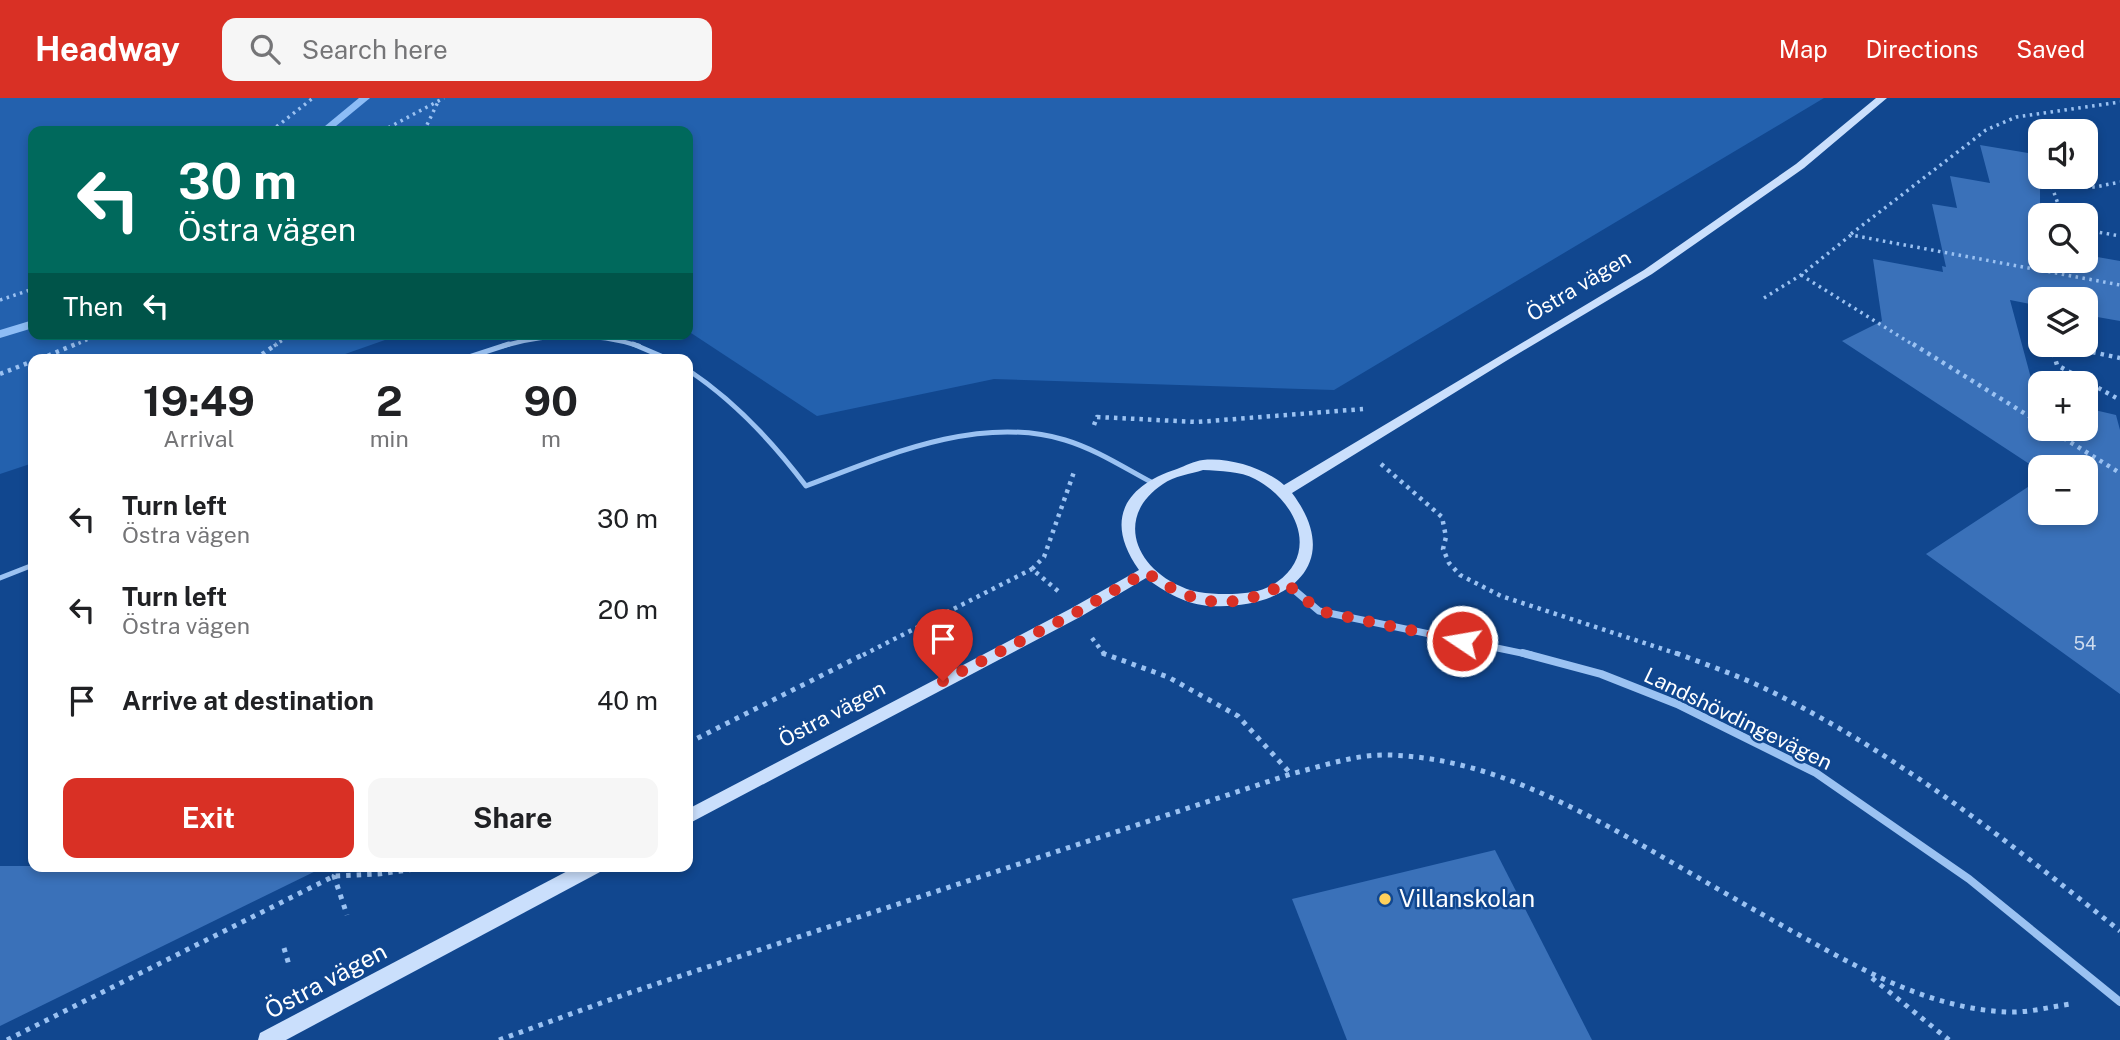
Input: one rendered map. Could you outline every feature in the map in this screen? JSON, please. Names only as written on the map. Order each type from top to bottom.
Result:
[{"type":"main road","name":"Östra vägen","points":[[1284,491],[1648,272],[1800,166],[1882,98]]},
{"type":"main road","points":[[1203,465],[1233,467],[1261,476],[1284,491],[1301,513],[1308,538],[1303,562],[1286,583],[1261,596],[1231,602],[1199,600],[1170,589],[1146,572],[1130,549],[1126,524],[1133,500],[1151,482],[1175,470],[1203,465]]},
{"type":"main road","name":"Östra vägen","points":[[693,814],[1075,613],[1146,572]]},
{"type":"main road","name":"Östra vägen","points":[[267,1040],[583,872]]},
{"type":"street","name":"Landshövdingevägen","points":[[1286,583],[1319,611],[1538,656],[1601,674],[1677,704],[1816,773],[1969,879],[2120,1002]]},
{"type":"lane","points":[[479,354],[523,340]]},
{"type":"lane","points":[[612,340],[655,354]]},
{"type":"lane","points":[[693,374],[736,406],[806,486],[863,464],[935,442],[1005,432],[1051,436],[1151,482]]},
{"type":"lane","points":[[0,578],[28,567]]},
{"type":"path","points":[[277,126],[313,98]]},
{"type":"path","points":[[392,126],[444,98]]},
{"type":"path","points":[[426,126],[439,101]]},
{"type":"path","points":[[1765,298],[1801,275],[1986,130],[2016,117],[2120,102]]},
{"type":"path","points":[[2058,203],[2052,187],[2095,187],[2120,182]]},
{"type":"path","points":[[2098,232],[2120,236]]},
{"type":"path","points":[[1851,235],[2120,285]]},
{"type":"path","points":[[1801,275],[2028,417]]},
{"type":"path","points":[[0,300],[28,291]]},
{"type":"path","points":[[52,354],[86,340]]},
{"type":"path","points":[[262,354],[282,340]]},
{"type":"path","points":[[2098,353],[2120,358]]},
{"type":"path","points":[[2055,357],[2057,365],[2120,400]]},
{"type":"path","points":[[0,374],[28,364]]},
{"type":"path","points":[[1333,412],[1337,427],[1442,517],[1446,537],[1443,549],[1449,563],[1460,575],[1501,596],[1654,644],[1769,690],[1853,737],[1945,796],[2005,839],[2120,932]]},
{"type":"path","points":[[2068,441],[2120,473]]},
{"type":"path","points":[[693,740],[1032,569]]},
{"type":"path","points":[[499,1040],[626,993],[1291,774],[1350,758],[1387,755],[1432,757],[1481,768],[1584,812],[1866,973],[1925,997],[2009,1012],[2070,1004]]},
{"type":"path","points":[[336,872],[334,876],[346,915]]},
{"type":"path","points":[[7,1040],[334,876],[393,872]]},
{"type":"path","points":[[284,948],[289,965]]},
{"type":"path","points":[[1866,973],[1949,1040]]},
{"type":"shaded area","points":[[0,98],[1824,98],[1334,390],[994,379],[817,416],[693,334],[693,126],[28,126],[28,340],[385,340],[345,354],[28,354],[28,465],[0,474]]},
{"type":"building","points":[[1980,145],[2028,153],[2028,189],[2040,189],[2040,203],[2028,203],[2028,273],[2098,273],[2098,257],[2120,261],[2120,321],[2098,317],[2098,287],[2028,287],[2028,304],[2010,300],[2029,371],[2028,441],[2098,441],[2098,411],[2116,415],[2120,430],[2120,694],[1926,554],[2028,487],[2028,525],[2098,525],[2098,455],[2028,455],[2028,463],[1842,341],[1882,321],[1873,259],[1943,272],[1942,266],[1946,267],[1932,204],[1957,208],[1950,176],[1990,183]]},
{"type":"building","points":[[1495,850],[1592,1040],[1347,1040],[1292,899]]},
{"type":"building","points":[[0,866],[28,866],[28,872],[314,872],[0,1026]]},
{"type":"waterway","points":[[330,126],[365,98]]},
{"type":"waterway","points":[[0,334],[28,326]]},
{"type":"place","name":"Villanskolan","points":[[1385,899]]},
{"type":"route","points":[[943,681],[1075,613],[1146,572],[1170,589],[1199,600],[1231,602],[1261,596],[1286,583],[1319,611],[1462,641]]}]
